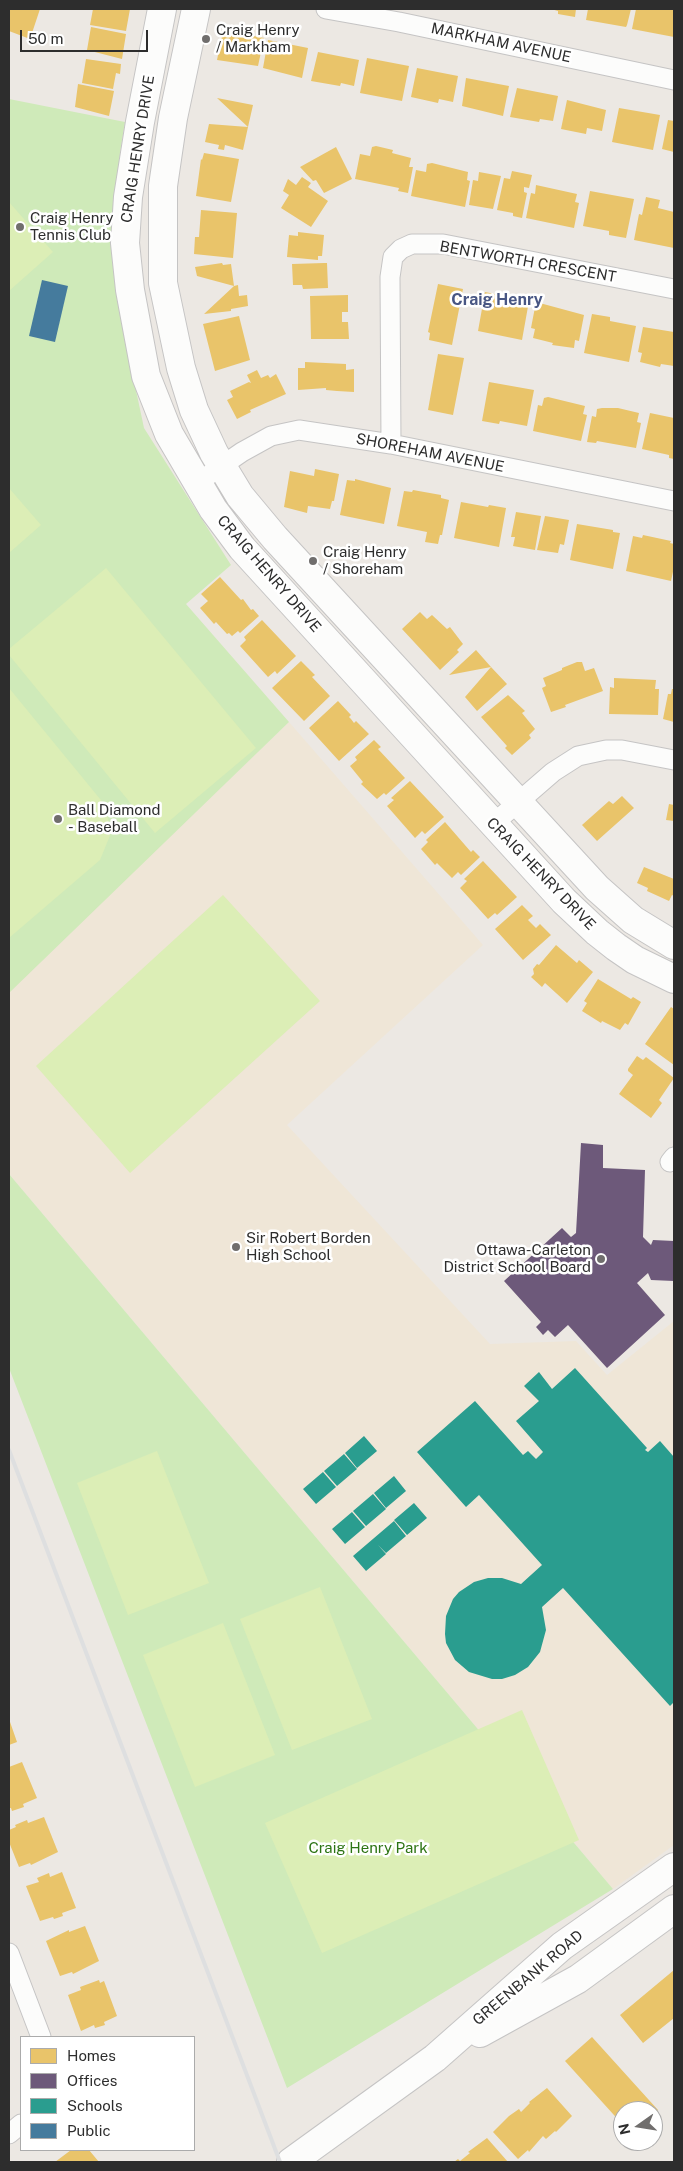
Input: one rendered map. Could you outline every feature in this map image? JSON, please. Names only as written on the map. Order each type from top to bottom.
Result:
[{"type":"street","name":"CRAIG HENRY DRIVE","points":[[162,9],[128,197],[125,243],[130,290],[146,376],[169,434],[226,529],[242,548],[564,901],[597,932],[635,960],[674,979]]},
{"type":"street","name":"CRAIG HENRY DRIVE","points":[[196,9],[173,118],[163,186],[163,283],[181,368],[194,410],[222,466],[240,496],[274,538],[518,803],[615,905],[633,920],[674,945]]},
{"type":"street","name":"MARKHAM AVENUE","points":[[326,9],[400,15],[674,80]]},
{"type":"street","name":"BENTWORTH CRESCENT","points":[[391,444],[390,277],[393,257],[401,249],[412,244],[443,244],[674,289]]},
{"type":"street","name":"SHOREHAM AVENUE","points":[[197,483],[271,436],[300,430],[391,444],[674,501]]},
{"type":"street","points":[[493,824],[565,763],[589,752],[622,750],[674,760]]},
{"type":"street","name":"GREENBANK ROAD","points":[[291,2162],[434,2058],[562,1946],[674,1867]]},
{"type":"street","name":"GREENBANK ROAD","points":[[434,2058],[578,1979],[674,1909]]},
{"type":"street","points":[[9,1952],[40,2036]]},
{"type":"street","points":[[9,2134],[20,2125]]},
{"type":"shaded area","name":"Sir Robert Borden High School","points":[[289,722],[483,945],[287,1125],[490,1344],[576,1341],[607,1375],[674,1321],[674,1845],[613,1889],[9,1174],[9,988]]},
{"type":"green space","points":[[9,99],[125,122],[120,153],[117,208],[120,315],[144,428],[231,565],[186,604],[289,722],[9,993]]},
{"type":"green space","name":"Craig Henry Tennis Club","points":[[9,202],[53,252],[9,291]]},
{"type":"green space","points":[[9,488],[41,525],[9,553]]},
{"type":"green space","points":[[106,568],[256,748],[155,833],[9,655],[9,649]]},
{"type":"green space","name":"Ball Diamond - Baseball","points":[[9,688],[105,805],[111,833],[100,860],[9,938]]},
{"type":"green space","points":[[223,895],[320,1001],[130,1173],[36,1066]]},
{"type":"green space","name":"Craig Henry Park","points":[[9,1174],[613,1889],[287,2088],[9,1368]]},
{"type":"green space","points":[[157,1451],[209,1583],[128,1615],[77,1483]]},
{"type":"green space","points":[[320,1587],[372,1719],[292,1750],[240,1619]]},
{"type":"green space","points":[[223,1623],[275,1755],[195,1787],[143,1655]]},
{"type":"green space","points":[[522,1710],[579,1840],[322,1953],[265,1823]]},
{"type":"building: Homes","points":[[9,9],[40,9],[30,39],[9,31]]},
{"type":"building: Homes","points":[[93,9],[130,9],[126,31],[90,25]]},
{"type":"building: Homes","points":[[551,9],[576,9],[575,17],[558,14],[558,11]]},
{"type":"building: Homes","points":[[588,9],[631,9],[626,27],[586,20]]},
{"type":"building: Homes","points":[[636,9],[674,10],[674,37],[632,29]]},
{"type":"building: Homes","points":[[91,27],[126,34],[122,59],[87,50]]},
{"type":"building: Homes","points":[[223,30],[264,38],[258,66],[217,60]]},
{"type":"building: Homes","points":[[268,40],[308,48],[302,78],[263,68]]},
{"type":"building: Homes","points":[[318,52],[359,60],[354,86],[341,83],[340,86],[311,81]]},
{"type":"building: Homes","points":[[367,58],[409,66],[402,101],[360,93]]},
{"type":"building: Homes","points":[[86,59],[121,64],[120,74],[116,73],[113,89],[82,83]]},
{"type":"building: Homes","points":[[417,68],[458,76],[453,102],[439,99],[438,103],[411,97]]},
{"type":"building: Homes","points":[[466,78],[509,86],[503,116],[462,106]]},
{"type":"building: Homes","points":[[78,84],[114,91],[109,116],[75,107]]},
{"type":"building: Homes","points":[[517,88],[558,96],[553,121],[540,119],[539,122],[510,117]]},
{"type":"building: Homes","points":[[217,98],[253,105],[248,127]]},
{"type":"building: Homes","points":[[567,100],[606,110],[602,131],[587,128],[586,134],[561,129]]},
{"type":"building: Homes","points":[[619,108],[660,115],[653,150],[612,142]]},
{"type":"building: Homes","points":[[668,120],[674,121],[674,152],[662,149]]},
{"type":"building: Homes","points":[[209,124],[248,127],[243,150],[225,145],[224,150],[218,149],[219,145],[205,142]]},
{"type":"building: Homes","points":[[376,146],[393,150],[392,153],[411,158],[409,167],[413,167],[408,193],[398,191],[399,188],[355,179],[360,154],[370,156],[372,147]]},
{"type":"building: Homes","points":[[336,147],[352,179],[324,193],[316,180],[313,181],[300,167]]},
{"type":"building: Homes","points":[[204,153],[239,159],[231,202],[196,196],[201,159]]},
{"type":"building: Homes","points":[[432,163],[468,172],[467,180],[470,181],[465,207],[411,196],[416,170],[426,172],[427,164]]},
{"type":"building: Homes","points":[[512,171],[532,175],[529,188],[524,187],[524,192],[527,193],[522,218],[513,216],[513,213],[497,210],[504,178],[510,179]]},
{"type":"building: Homes","points":[[479,172],[501,176],[493,209],[469,205],[473,180],[478,181]]},
{"type":"building: Homes","points":[[302,177],[311,183],[308,187],[328,201],[311,227],[281,208],[289,195],[283,191],[288,179],[296,185]]},
{"type":"building: Homes","points":[[536,185],[577,194],[575,202],[579,203],[574,228],[526,218],[531,193],[535,194]]},
{"type":"building: Homes","points":[[590,191],[634,199],[626,238],[609,235],[609,231],[583,226]]},
{"type":"building: Homes","points":[[646,197],[660,200],[658,208],[674,212],[674,248],[634,240],[639,214],[642,215]]},
{"type":"building: Homes","points":[[201,210],[237,213],[233,258],[194,254],[195,237],[199,237]]},
{"type":"building: Homes","points":[[298,232],[324,235],[322,256],[318,256],[318,260],[287,257],[289,235],[298,236]]},
{"type":"building: Homes","points":[[222,263],[223,265],[231,264],[234,286],[197,276],[195,267]]},
{"type":"building: Homes","points":[[327,263],[328,288],[303,289],[302,285],[293,285],[292,264]]},
{"type":"building: Homes","points":[[438,284],[463,289],[452,345],[429,340],[430,333],[428,332]]},
{"type":"building: Homes","points":[[238,285],[239,296],[247,295],[248,306],[231,309],[231,311],[204,314],[234,286]]},
{"type":"building: Homes","points":[[485,292],[529,301],[522,340],[478,331]]},
{"type":"building: Homes","points":[[348,295],[348,312],[342,312],[342,322],[348,322],[349,339],[311,339],[310,296]]},
{"type":"building: Homes","points":[[536,302],[584,315],[579,341],[575,340],[574,348],[552,345],[553,343],[533,338],[535,329],[531,328]]},
{"type":"building: Homes","points":[[592,314],[610,317],[610,321],[636,326],[629,362],[584,353]]},
{"type":"building: Homes","points":[[239,316],[250,360],[215,371],[203,324]]},
{"type":"building: Homes","points":[[643,327],[674,332],[674,366],[661,364],[660,367],[640,362],[642,353],[638,352]]},
{"type":"building: Homes","points":[[438,354],[464,358],[453,415],[428,410]]},
{"type":"building: Homes","points":[[305,362],[346,364],[346,370],[354,369],[354,392],[326,390],[326,388],[298,390],[298,368],[305,368]]},
{"type":"building: Homes","points":[[257,370],[261,378],[268,375],[270,378],[276,374],[286,394],[250,410],[251,412],[237,419],[227,400],[233,397],[230,391],[249,382],[251,383],[247,375]]},
{"type":"building: Homes","points":[[489,382],[534,390],[527,426],[500,421],[499,424],[482,421]]},
{"type":"building: Homes","points":[[548,397],[585,406],[583,414],[587,415],[581,441],[533,431],[538,405],[542,406],[544,398]]},
{"type":"building: Homes","points":[[618,408],[639,413],[637,422],[641,423],[636,448],[597,441],[596,443],[587,442],[592,416],[596,417],[597,409]]},
{"type":"building: Homes","points":[[650,413],[674,418],[674,459],[669,458],[669,455],[642,449]]},
{"type":"building: Homes","points":[[315,469],[339,474],[334,501],[332,501],[330,509],[308,506],[307,513],[284,507],[290,471],[314,476]]},
{"type":"building: Homes","points":[[355,479],[391,488],[384,524],[340,515],[347,480],[355,481]]},
{"type":"building: Homes","points":[[413,490],[441,495],[441,498],[449,500],[442,535],[440,535],[438,544],[425,542],[427,532],[397,526],[404,491],[412,492]]},
{"type":"building: Homes","points":[[461,502],[506,508],[499,547],[454,538]]},
{"type":"building: Homes","points":[[516,512],[541,516],[535,550],[513,546],[515,537],[511,537]]},
{"type":"building: Homes","points":[[545,516],[569,520],[564,545],[560,544],[558,553],[537,550]]},
{"type":"building: Homes","points":[[577,524],[613,530],[613,532],[620,533],[613,569],[570,560]]},
{"type":"building: Homes","points":[[643,535],[671,541],[670,543],[674,544],[674,567],[671,581],[626,571],[633,536],[642,538]]},
{"type":"building: Homes","points":[[220,577],[259,616],[240,633],[238,631],[232,636],[229,633],[227,634],[216,622],[214,624],[200,608],[208,601],[201,594]]},
{"type":"building: Homes","points":[[420,612],[427,619],[432,615],[447,629],[450,627],[463,644],[457,650],[459,652],[440,670],[402,629]]},
{"type":"building: Homes","points":[[262,620],[296,656],[277,674],[275,671],[268,677],[240,646],[246,640],[244,637]]},
{"type":"building: Homes","points":[[476,650],[491,667],[449,675]]},
{"type":"building: Homes","points":[[301,661],[315,675],[312,677],[330,696],[304,721],[272,688]]},
{"type":"building: Homes","points":[[577,662],[582,662],[585,671],[594,668],[603,691],[551,712],[542,688],[546,686],[543,678]]},
{"type":"building: Homes","points":[[491,667],[507,684],[477,711],[465,697]]},
{"type":"building: Homes","points":[[614,678],[656,680],[655,689],[659,689],[658,715],[609,714],[610,687],[614,688]]},
{"type":"building: Homes","points":[[672,689],[674,689],[674,722],[663,719],[668,694],[671,694]]},
{"type":"building: Homes","points":[[508,695],[525,711],[522,713],[535,729],[529,735],[531,738],[512,755],[505,748],[507,746],[481,717]]},
{"type":"building: Homes","points":[[338,701],[351,715],[349,717],[354,723],[356,721],[369,734],[339,761],[309,728]]},
{"type":"building: Homes","points":[[374,740],[381,747],[378,749],[405,778],[386,795],[384,793],[377,799],[361,784],[363,782],[350,766],[357,760],[355,757]]},
{"type":"building: Homes","points":[[410,781],[444,817],[425,834],[422,831],[415,838],[387,806],[394,800],[391,798]]},
{"type":"building: Homes","points":[[622,796],[634,808],[597,841],[582,825],[609,801],[613,804]]},
{"type":"building: Homes","points":[[669,804],[674,805],[674,821],[666,820]]},
{"type":"building: Homes","points":[[445,822],[471,852],[473,850],[480,857],[461,875],[458,872],[452,878],[437,863],[435,865],[421,849],[428,842],[426,840]]},
{"type":"building: Homes","points":[[483,861],[517,897],[497,915],[495,913],[488,919],[460,888],[467,881],[464,879]]},
{"type":"building: Homes","points":[[644,867],[674,879],[674,896],[672,895],[669,901],[647,891],[648,888],[637,883]]},
{"type":"building: Homes","points":[[522,905],[533,916],[528,920],[536,928],[540,924],[551,935],[523,960],[495,929]]},
{"type":"building: Homes","points":[[556,945],[577,963],[579,960],[593,972],[567,1003],[545,983],[542,987],[531,977],[534,974],[533,969],[537,964],[539,965]]},
{"type":"building: Homes","points":[[598,979],[631,999],[633,997],[641,1002],[628,1025],[625,1023],[620,1030],[602,1021],[601,1023],[582,1011],[587,1003],[584,1001]]},
{"type":"building: Homes","points":[[671,1007],[674,1009],[674,1065],[645,1044]]},
{"type":"building: Homes","points":[[637,1056],[643,1060],[646,1057],[674,1078],[659,1100],[662,1103],[651,1118],[619,1094],[633,1075],[628,1069]]},
{"type":"building: Homes","points":[[9,1719],[17,1742],[9,1745]]},
{"type":"building: Homes","points":[[22,1762],[37,1798],[23,1804],[24,1807],[12,1811],[9,1808],[9,1767]]},
{"type":"building: Homes","points":[[44,1817],[58,1852],[31,1865],[30,1863],[19,1867],[9,1842],[9,1830],[27,1820],[28,1823]]},
{"type":"building: Homes","points":[[62,1872],[76,1908],[62,1913],[63,1916],[40,1921],[26,1886],[39,1882],[37,1878],[49,1873],[50,1877]]},
{"type":"building: Homes","points":[[85,1926],[99,1961],[73,1974],[72,1972],[60,1976],[46,1941],[69,1930],[69,1932]]},
{"type":"building: Homes","points":[[674,1970],[674,2018],[643,2043],[620,2015]]},
{"type":"building: Homes","points":[[99,1980],[100,1983],[104,1981],[117,2016],[104,2022],[105,2025],[95,2028],[94,2025],[81,2031],[68,1995],[81,1990],[80,1987]]},
{"type":"building: Homes","points":[[592,2037],[650,2101],[613,2101],[613,2114],[565,2061]]},
{"type":"building: Homes","points":[[547,2088],[572,2116],[556,2132],[546,2139],[543,2136],[529,2152],[528,2150],[518,2159],[493,2132],[509,2116],[519,2109],[521,2112],[529,2102]]},
{"type":"building: Homes","points":[[487,2138],[508,2162],[454,2162],[458,2159],[460,2161],[470,2153],[468,2152]]},
{"type":"building: Homes","points":[[70,2151],[90,2151],[99,2162],[55,2162]]},
{"type":"building: Offices","name":"Ottawa-Carleton District School Board","points":[[581,1143],[603,1145],[603,1168],[645,1170],[643,1237],[651,1245],[653,1240],[674,1241],[674,1281],[651,1280],[648,1273],[637,1283],[665,1315],[607,1368],[568,1325],[555,1337],[548,1330],[543,1335],[536,1327],[541,1322],[504,1281],[562,1228],[571,1237],[576,1233]]},
{"type":"building: Schools","points":[[575,1368],[647,1448],[645,1450],[648,1452],[660,1441],[674,1457],[674,1702],[670,1706],[563,1588],[542,1607],[546,1630],[540,1652],[528,1667],[515,1675],[502,1679],[492,1679],[469,1672],[455,1660],[446,1643],[446,1616],[453,1599],[459,1592],[474,1582],[488,1578],[502,1578],[521,1584],[542,1565],[479,1495],[466,1507],[417,1452],[475,1401],[523,1455],[528,1451],[536,1459],[543,1452],[516,1421],[539,1401],[524,1386],[539,1372],[552,1389]]},
{"type":"building: Schools","points":[[364,1436],[377,1451],[357,1468],[345,1453]]},
{"type":"building: Schools","points":[[344,1454],[357,1469],[337,1486],[324,1471]]},
{"type":"building: Schools","points":[[323,1472],[336,1487],[316,1504],[303,1489]]},
{"type":"building: Schools","points":[[394,1476],[406,1491],[386,1508],[374,1493]]},
{"type":"building: Schools","points":[[373,1494],[386,1509],[366,1526],[353,1511]]},
{"type":"building: Schools","points":[[414,1503],[427,1518],[407,1535],[394,1520]]},
{"type":"building: Schools","points":[[352,1512],[365,1527],[345,1544],[332,1529]]},
{"type":"building: Schools","points":[[394,1521],[406,1536],[386,1553],[378,1545],[386,1554],[366,1571],[353,1556]]},
{"type":"building: Public","points":[[42,280],[68,286],[55,342],[29,336]]},
{"type":"railway","points":[[9,1450],[280,2162]]},
{"type":"place","name":"Craig Henry / Markham","points":[[206,39]]},
{"type":"place","name":"Craig Henry Tennis Club","points":[[20,227]]},
{"type":"place","name":"Craig Henry / Shoreham","points":[[313,561]]},
{"type":"place","name":"Ball Diamond - Baseball","points":[[58,819]]},
{"type":"place","name":"Sir Robert Borden High School","points":[[236,1247]]},
{"type":"place","name":"Ottawa-Carleton District School Board","points":[[601,1259]]},
{"type":"district","name":"Craig Henry","points":[[497,300]]}]
